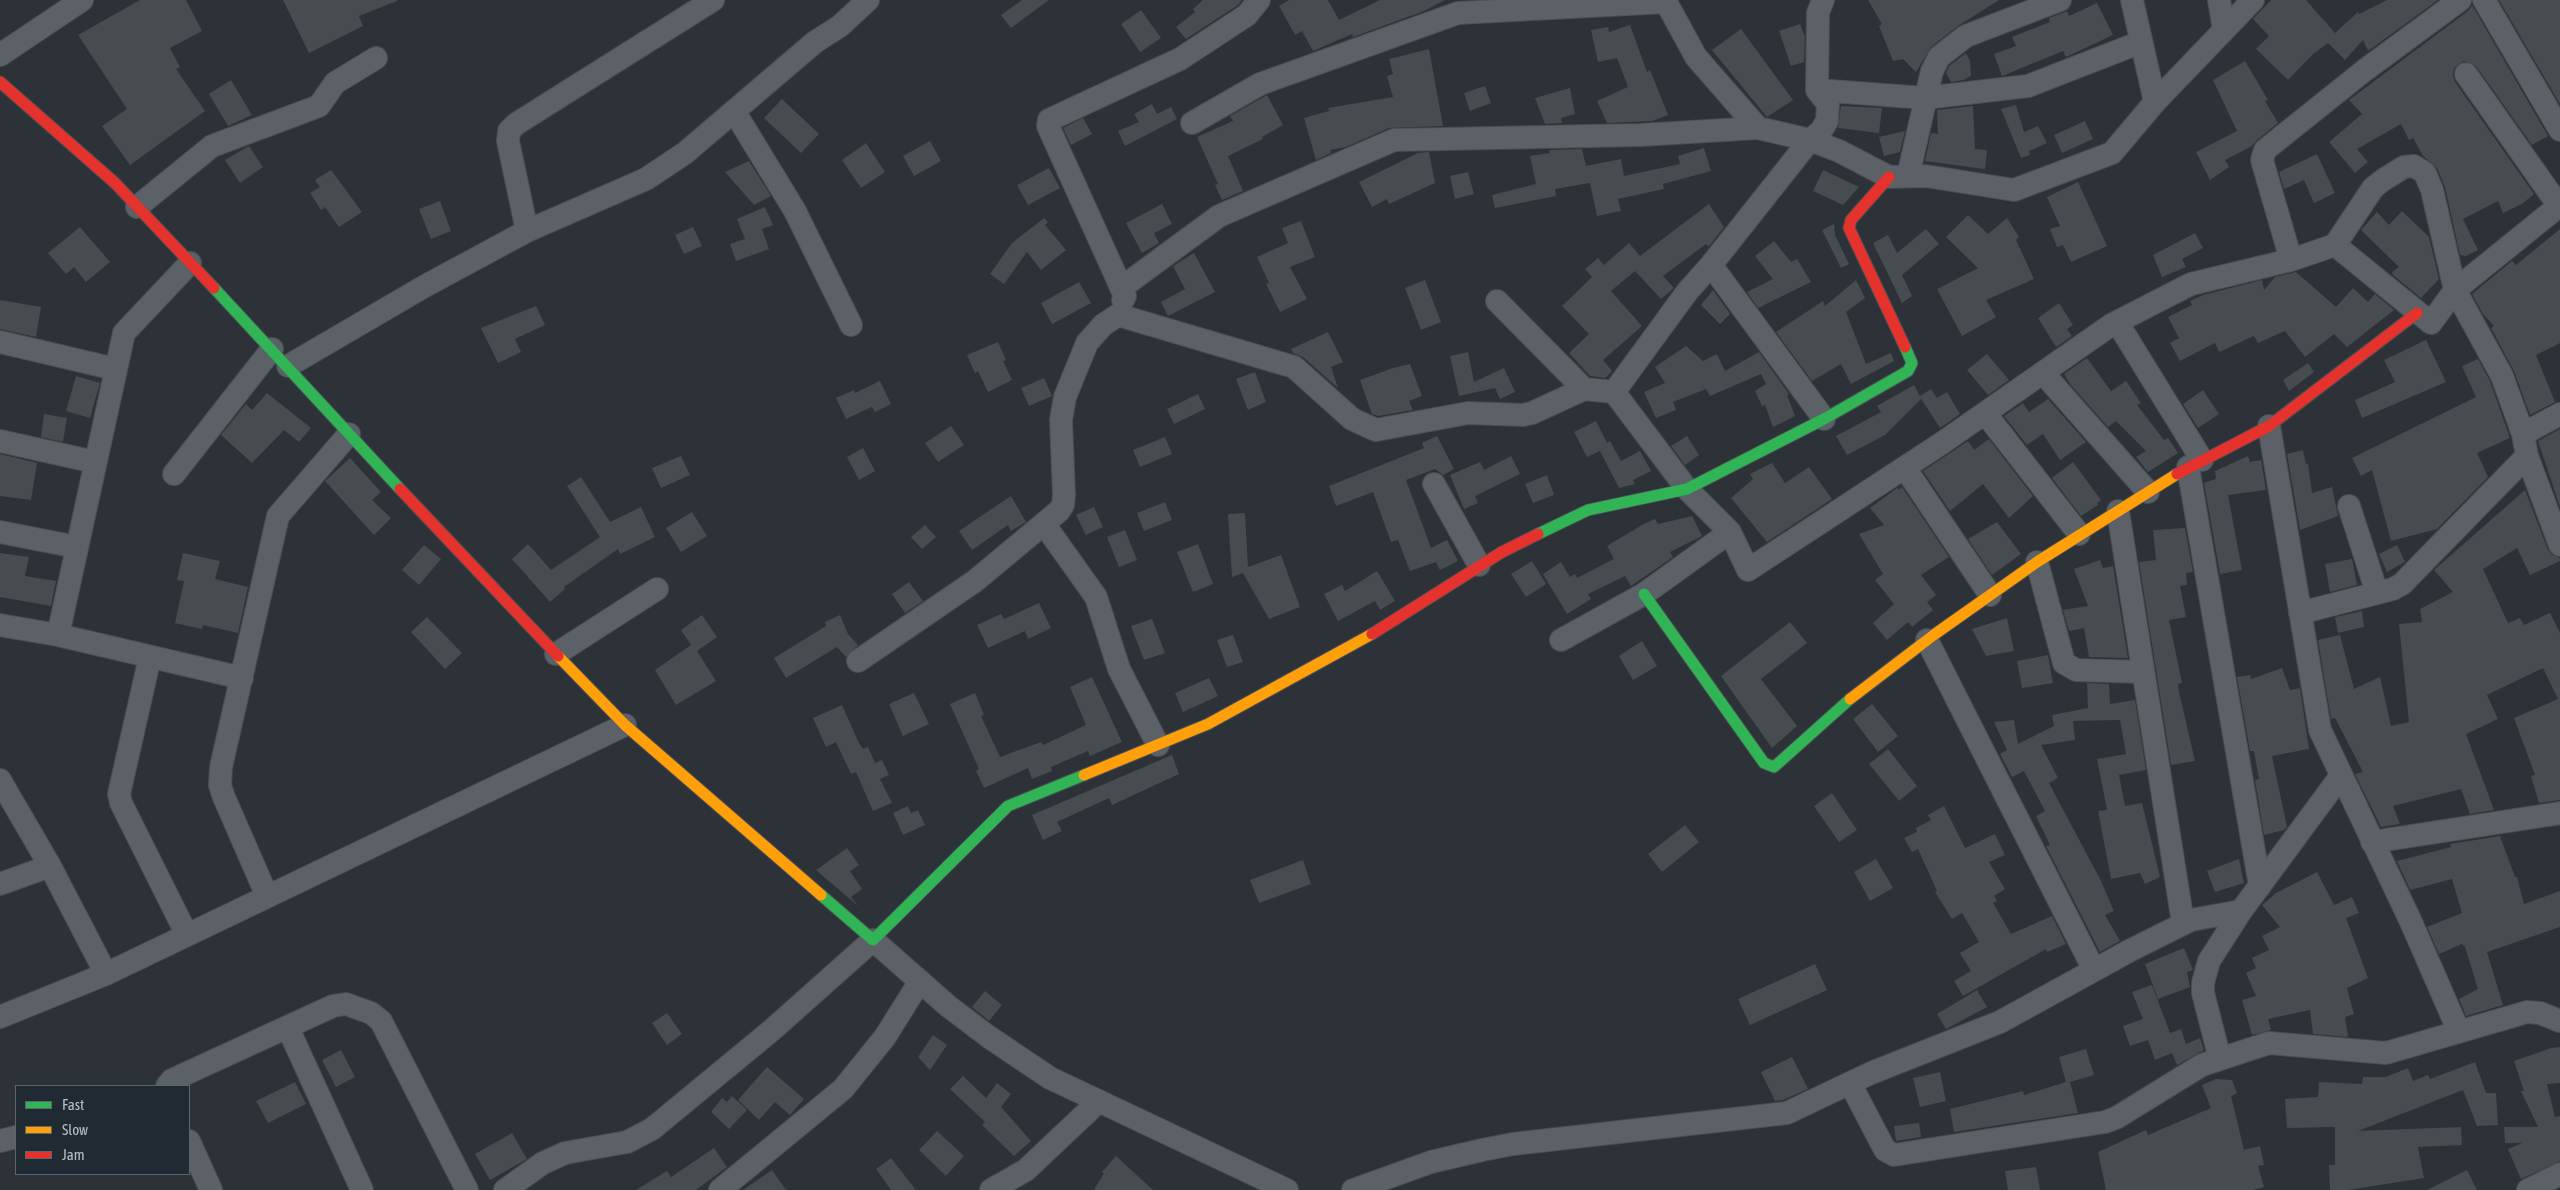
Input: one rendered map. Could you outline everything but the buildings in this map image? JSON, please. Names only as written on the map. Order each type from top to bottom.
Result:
[{"type":"street","points":[[0,55],[82,0]]},
{"type":"street","points":[[526,231],[508,141],[509,131],[516,124],[713,0]]},
{"type":"street","points":[[858,662],[976,581],[1044,524],[1063,505],[1061,420],[1064,397],[1087,343],[1103,325],[1118,315],[1124,296],[1048,126],[1049,120],[1180,60],[1247,14],[1259,0]]},
{"type":"street","points":[[1614,392],[1687,292],[1711,265],[1810,140],[1821,131],[1829,113],[1828,104],[1817,90],[1818,13],[1823,0]]},
{"type":"street","points":[[505,1190],[543,1163],[565,1153],[627,1142],[652,1129],[772,1030],[873,940],[1008,806],[1208,724],[1353,646],[1479,566],[1588,510],[1687,489],[1824,419],[1911,367],[1910,357],[1848,228],[1851,220],[1898,176],[1925,98],[1932,71],[1939,57],[1966,36],[2060,0]]},
{"type":"street","points":[[2132,0],[2155,102]]},
{"type":"street","points":[[2219,0],[2224,30]]},
{"type":"street","points":[[1121,288],[1219,216],[1394,140],[1640,135],[1758,128],[1810,140],[1839,150],[1898,176],[1926,176],[2014,190],[2112,153],[2155,102],[2253,0]]},
{"type":"street","points":[[2291,260],[2262,160],[2265,150],[2365,70],[2460,0]]},
{"type":"street","points":[[2484,0],[2560,130]]},
{"type":"street","points":[[1192,123],[1260,84],[1458,13],[1666,1],[1696,57],[1758,128]]},
{"type":"street","points":[[288,366],[425,286],[526,231],[646,179],[685,153],[815,42],[840,26],[870,2]]},
{"type":"street","points":[[1817,90],[1925,98],[2038,83],[2141,42]]},
{"type":"street","points":[[138,207],[212,146],[318,106],[335,83],[376,58]]},
{"type":"street","points":[[2335,245],[2431,323],[2455,290],[2559,206],[2466,74]]},
{"type":"street","points":[[0,82],[115,183],[288,366],[454,550],[625,725],[920,981],[989,1037],[1050,1078],[1287,1190]]},
{"type":"street","points":[[734,111],[795,211],[851,325]]},
{"type":"street","points":[[1118,315],[1294,368],[1352,419],[1376,430],[1468,412],[1513,415],[1532,413],[1584,389],[1614,392],[1687,489],[1730,532],[1748,570],[1905,468],[2117,322],[2191,284],[2291,260],[2335,245],[2373,188],[2404,167],[2414,166],[2425,174],[2432,190],[2455,290],[2502,376],[2523,434],[2526,456],[2560,545]]},
{"type":"street","points":[[58,635],[124,333],[190,263]]},
{"type":"street","points":[[1711,265],[1824,419]]},
{"type":"street","points":[[1497,301],[1584,389]]},
{"type":"street","points":[[1644,594],[1764,763],[1774,767],[1854,696],[1990,595],[2079,534],[2195,463],[2269,426],[2417,313]]},
{"type":"street","points":[[2117,322],[2195,463],[2260,886]]},
{"type":"street","points":[[0,342],[115,369]]},
{"type":"street","points":[[174,474],[272,349]]},
{"type":"street","points":[[2043,372],[2148,492]]},
{"type":"street","points":[[1986,413],[2079,534]]},
{"type":"street","points":[[2523,434],[2560,414]]},
{"type":"street","points":[[2269,426],[2319,725],[2340,777],[2372,842],[2459,1032]]},
{"type":"street","points":[[268,896],[220,785],[220,767],[278,516],[349,434]]},
{"type":"street","points":[[0,441],[95,462]]},
{"type":"street","points":[[2300,613],[2378,593],[2402,584],[2526,456]]},
{"type":"street","points":[[1905,468],[1990,595]]},
{"type":"street","points":[[1434,484],[1479,566]]},
{"type":"street","points":[[2349,506],[2378,593]]},
{"type":"street","points":[[2118,511],[2183,923]]},
{"type":"street","points":[[1044,524],[1096,597],[1119,669],[1158,745]]},
{"type":"street","points":[[0,532],[77,547]]},
{"type":"street","points":[[1561,640],[1644,594],[1730,532]]},
{"type":"street","points":[[2037,562],[2064,662],[2076,670],[2143,672]]},
{"type":"street","points":[[556,654],[657,589]]},
{"type":"street","points":[[0,625],[58,635],[242,678]]},
{"type":"street","points":[[1927,640],[2094,970]]},
{"type":"street","points":[[150,657],[119,794],[187,935]]},
{"type":"street","points":[[0,1017],[106,974],[625,725]]},
{"type":"street","points":[[2220,1059],[2203,984],[2214,952],[2241,911],[2340,777]]},
{"type":"street","points":[[0,780],[50,866],[106,974]]},
{"type":"street","points":[[2372,842],[2560,813]]},
{"type":"street","points":[[0,884],[50,866]]},
{"type":"street","points":[[1353,1190],[1430,1162],[1506,1145],[1780,1115],[1871,1073],[2000,1022],[2183,923],[2194,919],[2241,911]]},
{"type":"street","points":[[720,1190],[843,1089],[885,1037],[920,981]]},
{"type":"street","points":[[169,1085],[172,1080],[339,1004],[346,1004],[376,1015],[467,1190]]},
{"type":"street","points":[[1850,1083],[1885,1150],[1894,1155],[2105,1122],[2116,1118],[2194,1069],[2258,1045],[2279,1042],[2386,1053],[2527,1012],[2540,1013],[2560,1020]]},
{"type":"street","points":[[288,1028],[362,1190]]},
{"type":"street","points":[[991,1190],[1026,1170],[1099,1101]]},
{"type":"street","points":[[0,1141],[15,1136]]},
{"type":"street","points":[[190,1143],[211,1190]]},
{"type":"street","points":[[2536,1189],[2560,1174]]},
{"type":"traffic: fast","points":[[214,288],[400,489]]},
{"type":"traffic: fast","points":[[1538,534],[1588,510],[1687,489],[1824,419],[1908,371],[1912,363],[1905,347]]},
{"type":"traffic: fast","points":[[1644,594],[1764,763],[1774,767],[1850,699]]},
{"type":"traffic: fast","points":[[821,895],[873,940],[1008,806],[1084,775]]},
{"type":"traffic: slow","points":[[1850,699],[1935,634],[2037,562],[2177,474]]},
{"type":"traffic: slow","points":[[1084,775],[1208,724],[1372,634]]},
{"type":"traffic: slow","points":[[558,656],[625,725],[821,895]]},
{"type":"traffic: jam","points":[[0,82],[115,183],[214,288]]},
{"type":"traffic: jam","points":[[1889,177],[1851,220],[1849,228],[1905,347]]},
{"type":"traffic: jam","points":[[2177,474],[2269,426],[2417,313]]},
{"type":"traffic: jam","points":[[400,489],[558,656]]},
{"type":"traffic: jam","points":[[1372,634],[1502,552],[1538,534]]}]
